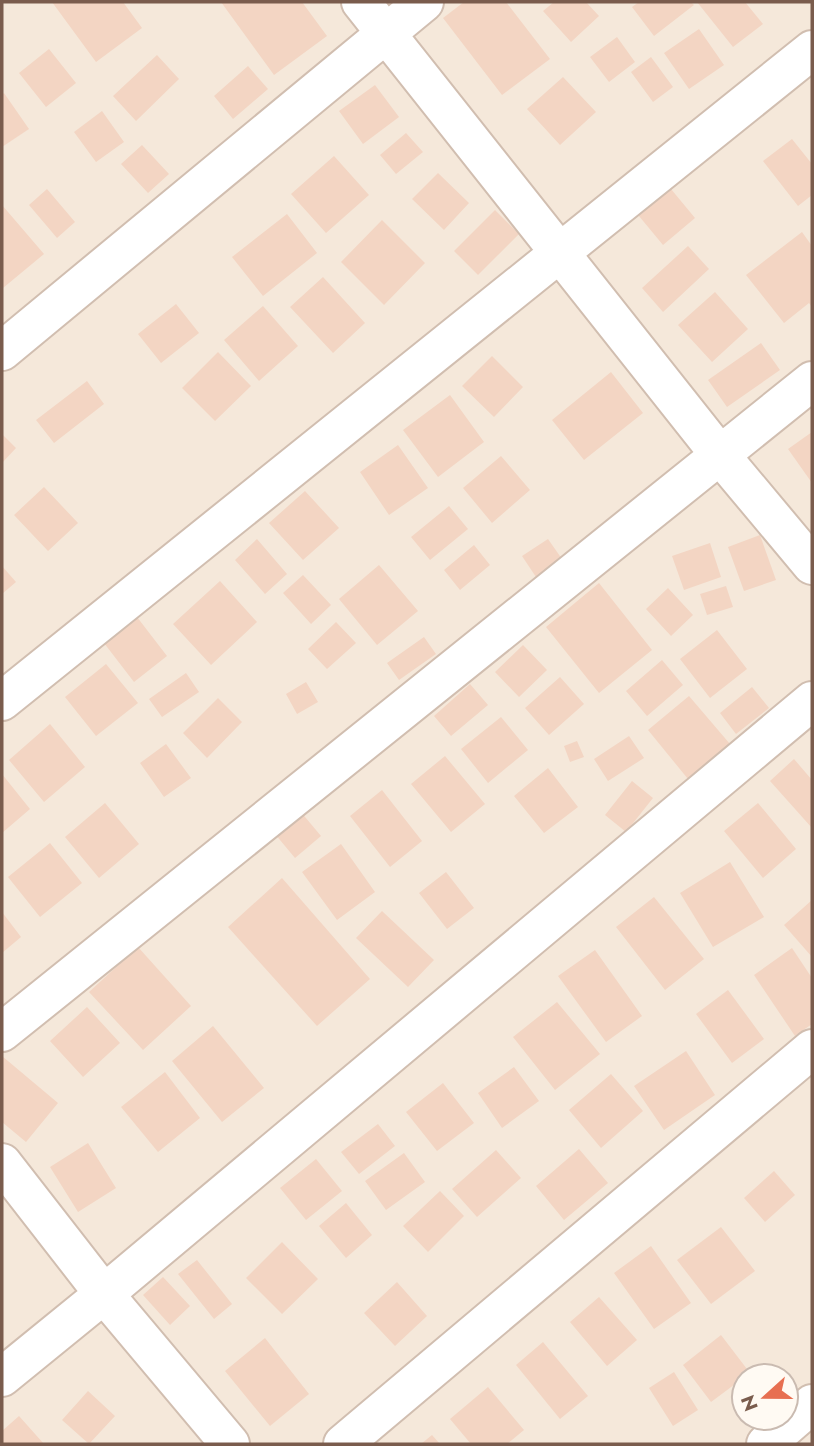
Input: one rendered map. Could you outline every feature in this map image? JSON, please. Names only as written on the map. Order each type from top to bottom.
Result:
[{"type":"street","points":[[361,2],[720,456],[812,565]]},
{"type":"street","points":[[2,351],[424,2]]},
{"type":"street","points":[[2,701],[812,50]]},
{"type":"street","points":[[2,1032],[812,381]]},
{"type":"street","points":[[2,1377],[812,701]]},
{"type":"street","points":[[343,1444],[812,1049]]},
{"type":"street","points":[[2,1163],[104,1294],[230,1444]]},
{"type":"street","points":[[766,1444],[812,1405]]},
{"type":"shaded area","points":[[2,2],[812,2],[812,1444],[2,1444]]},
{"type":"building","points":[[52,2],[123,2],[142,28],[96,62]]},
{"type":"building","points":[[221,2],[302,2],[327,36],[274,75]]},
{"type":"building","points":[[464,2],[506,2],[550,59],[502,95],[443,18]]},
{"type":"building","points":[[554,2],[586,2],[599,16],[571,42],[543,11]]},
{"type":"building","points":[[639,2],[691,2],[694,5],[654,36],[632,7]]},
{"type":"building","points":[[697,2],[745,2],[763,24],[733,47]]},
{"type":"building","points":[[699,29],[724,65],[689,89],[664,53]]},
{"type":"building","points":[[617,37],[635,62],[609,82],[590,57]]},
{"type":"building","points":[[49,49],[76,83],[46,107],[19,73]]},
{"type":"building","points":[[157,55],[179,79],[136,121],[113,96]]},
{"type":"building","points":[[651,57],[673,87],[653,102],[631,72]]},
{"type":"building","points":[[248,66],[268,89],[233,119],[214,96]]},
{"type":"building","points":[[563,77],[596,112],[560,145],[527,109]]},
{"type":"building","points":[[375,85],[399,117],[363,144],[339,111]]},
{"type":"building","points":[[4,93],[29,129],[2,147],[2,95]]},
{"type":"building","points":[[102,111],[124,142],[96,162],[74,132]]},
{"type":"building","points":[[406,133],[423,152],[396,174],[380,155]]},
{"type":"building","points":[[792,139],[812,164],[812,195],[798,206],[763,161]]},
{"type":"building","points":[[142,145],[169,174],[148,193],[121,164]]},
{"type":"building","points":[[334,156],[369,195],[326,233],[291,194]]},
{"type":"building","points":[[438,173],[469,203],[444,230],[412,199]]},
{"type":"building","points":[[666,183],[695,218],[663,245],[634,210]]},
{"type":"building","points":[[47,189],[75,222],[57,238],[29,205]]},
{"type":"building","points":[[2,205],[44,254],[3,288],[2,286]]},
{"type":"building","points":[[495,210],[519,234],[478,275],[454,251]]},
{"type":"building","points":[[287,214],[317,253],[263,296],[232,257]]},
{"type":"building","points":[[382,220],[425,263],[384,305],[341,262]]},
{"type":"building","points":[[802,232],[812,246],[812,307],[809,303],[784,323],[746,275]]},
{"type":"building","points":[[688,246],[709,269],[663,312],[642,288]]},
{"type":"building","points":[[323,277],[365,323],[333,353],[290,307]]},
{"type":"building","points":[[715,292],[748,329],[712,362],[678,325]]},
{"type":"building","points":[[176,304],[199,333],[161,363],[138,334]]},
{"type":"building","points":[[263,306],[298,346],[259,381],[224,340]]},
{"type":"building","points":[[761,343],[780,370],[727,407],[708,380]]},
{"type":"building","points":[[218,352],[251,386],[215,421],[182,388]]},
{"type":"building","points":[[492,356],[523,387],[494,417],[462,386]]},
{"type":"building","points":[[611,372],[643,413],[584,460],[552,420]]},
{"type":"building","points":[[87,381],[104,404],[54,443],[36,420]]},
{"type":"building","points":[[450,395],[484,442],[438,477],[403,430]]},
{"type":"building","points":[[812,432],[812,483],[788,449]]},
{"type":"building","points":[[2,434],[16,448],[2,463]]},
{"type":"building","points":[[398,445],[428,488],[389,515],[360,472]]},
{"type":"building","points":[[501,456],[530,490],[492,523],[463,488]]},
{"type":"building","points":[[44,487],[78,523],[48,551],[14,515]]},
{"type":"building","points":[[305,491],[339,528],[303,560],[269,523]]},
{"type":"building","points":[[449,506],[468,529],[430,560],[411,537]]},
{"type":"building","points":[[760,535],[776,580],[744,591],[728,547]]},
{"type":"building","points":[[257,539],[287,574],[265,594],[235,560]]},
{"type":"building","points":[[548,539],[562,559],[536,577],[522,556]]},
{"type":"building","points":[[710,543],[721,577],[684,590],[672,556]]},
{"type":"building","points":[[474,545],[490,565],[460,590],[444,570]]},
{"type":"building","points":[[379,565],[418,611],[377,645],[339,599]]},
{"type":"building","points":[[2,566],[16,582],[2,594]]},
{"type":"building","points":[[303,575],[331,605],[311,624],[283,593]]},
{"type":"building","points":[[220,581],[257,622],[211,665],[173,624]]},
{"type":"building","points":[[599,583],[652,650],[599,693],[546,627]]},
{"type":"building","points":[[726,586],[733,607],[707,615],[700,594]]},
{"type":"building","points":[[668,588],[693,615],[671,636],[646,609]]},
{"type":"building","points":[[137,617],[167,656],[134,682],[104,643]]},
{"type":"building","points":[[336,622],[356,643],[327,669],[308,649]]},
{"type":"building","points":[[717,630],[747,669],[710,698],[680,659]]},
{"type":"building","points":[[424,637],[436,654],[399,680],[387,663]]},
{"type":"building","points":[[523,645],[547,670],[519,697],[495,672]]},
{"type":"building","points":[[662,660],[683,685],[647,716],[626,691]]},
{"type":"building","points":[[106,664],[138,703],[96,736],[65,697]]},
{"type":"building","points":[[186,673],[199,692],[162,717],[149,699]]},
{"type":"building","points":[[560,677],[584,704],[549,735],[525,708]]},
{"type":"building","points":[[306,682],[318,702],[297,714],[286,694]]},
{"type":"building","points":[[470,684],[488,705],[451,736],[434,716]]},
{"type":"building","points":[[752,687],[769,708],[736,734],[720,713]]},
{"type":"building","points":[[689,696],[730,744],[688,779],[648,730]]},
{"type":"building","points":[[218,698],[242,722],[207,758],[183,733]]},
{"type":"building","points":[[501,717],[528,750],[488,783],[461,749]]},
{"type":"building","points":[[50,724],[85,767],[44,802],[9,760]]},
{"type":"building","points":[[629,736],[644,758],[608,781],[594,759]]},
{"type":"building","points":[[577,741],[584,757],[570,762],[564,746]]},
{"type":"building","points":[[166,744],[191,778],[164,797],[140,763]]},
{"type":"building","points":[[445,756],[485,804],[451,832],[411,784]]},
{"type":"building","points":[[794,759],[812,780],[812,828],[770,781]]},
{"type":"building","points":[[548,768],[578,807],[544,833],[514,796]]},
{"type":"building","points":[[2,774],[30,809],[2,833]]},
{"type":"building","points":[[632,781],[653,798],[626,832],[605,815]]},
{"type":"building","points":[[382,790],[422,841],[390,867],[350,816]]},
{"type":"building","points":[[105,803],[139,844],[99,878],[65,837]]},
{"type":"building","points":[[758,803],[796,849],[763,878],[724,831]]},
{"type":"building","points":[[300,811],[321,836],[295,858],[275,834]]},
{"type":"building","points":[[50,843],[82,883],[40,917],[8,877]]},
{"type":"building","points":[[341,844],[375,892],[337,920],[302,872]]},
{"type":"building","points":[[730,862],[764,917],[713,947],[680,893]]},
{"type":"building","points":[[446,872],[474,908],[447,929],[419,893]]},
{"type":"building","points":[[282,878],[370,979],[317,1026],[228,927]]},
{"type":"building","points":[[654,897],[704,959],[665,990],[616,927]]},
{"type":"building","points":[[812,900],[812,957],[784,925]]},
{"type":"building","points":[[382,911],[434,960],[408,987],[356,938]]},
{"type":"building","points":[[2,912],[21,937],[2,953]]},
{"type":"building","points":[[138,947],[191,1006],[143,1050],[89,992]]},
{"type":"building","points":[[792,948],[812,978],[812,1024],[795,1036],[754,975]]},
{"type":"building","points":[[595,950],[642,1016],[606,1042],[558,976]]},
{"type":"building","points":[[728,990],[764,1039],[732,1063],[696,1014]]},
{"type":"building","points":[[557,1002],[600,1054],[555,1090],[513,1037]]},
{"type":"building","points":[[87,1007],[120,1043],[83,1077],[50,1041]]},
{"type":"building","points":[[213,1026],[264,1088],[222,1122],[172,1061]]},
{"type":"building","points":[[686,1051],[715,1095],[664,1130],[634,1086]]},
{"type":"building","points":[[2,1056],[58,1103],[26,1142],[2,1122]]},
{"type":"building","points":[[514,1067],[539,1101],[502,1128],[478,1093]]},
{"type":"building","points":[[165,1072],[200,1118],[158,1152],[121,1107]]},
{"type":"building","points":[[611,1074],[643,1111],[601,1148],[569,1110]]},
{"type":"building","points":[[443,1083],[474,1123],[437,1151],[406,1112]]},
{"type":"building","points":[[378,1124],[395,1146],[359,1174],[341,1152]]},
{"type":"building","points":[[88,1143],[116,1188],[78,1212],[50,1167]]},
{"type":"building","points":[[579,1149],[608,1183],[564,1220],[536,1186]]},
{"type":"building","points":[[496,1150],[521,1178],[477,1217],[452,1189]]},
{"type":"building","points":[[404,1153],[425,1182],[386,1210],[365,1181]]},
{"type":"building","points":[[316,1159],[342,1191],[306,1220],[280,1188]]},
{"type":"building","points":[[774,1171],[795,1195],[765,1222],[744,1198]]},
{"type":"building","points":[[440,1191],[464,1216],[428,1252],[403,1226]]},
{"type":"building","points":[[346,1203],[372,1235],[346,1258],[319,1226]]},
{"type":"building","points":[[721,1227],[755,1271],[711,1304],[677,1260]]},
{"type":"building","points":[[282,1242],[318,1279],[282,1314],[246,1278]]},
{"type":"building","points":[[651,1246],[691,1303],[654,1329],[614,1273]]},
{"type":"building","points":[[197,1260],[232,1304],[214,1319],[178,1274]]},
{"type":"building","points":[[163,1277],[190,1306],[170,1325],[143,1295]]},
{"type":"building","points":[[397,1282],[427,1316],[395,1346],[364,1313]]},
{"type":"building","points":[[599,1297],[637,1340],[607,1366],[570,1322]]},
{"type":"building","points":[[721,1335],[742,1362],[730,1362],[730,1388],[711,1402],[683,1365]]},
{"type":"building","points":[[265,1338],[309,1394],[270,1426],[225,1371]]},
{"type":"building","points":[[543,1342],[588,1396],[560,1419],[516,1365]]},
{"type":"building","points":[[674,1372],[698,1410],[673,1426],[649,1388]]},
{"type":"building","points":[[488,1387],[524,1430],[507,1444],[471,1444],[450,1419]]},
{"type":"building","points":[[88,1391],[115,1416],[89,1444],[62,1420]]},
{"type":"building","points":[[19,1416],[44,1444],[2,1444],[2,1431]]},
{"type":"building","points":[[432,1435],[440,1444],[421,1444]]}]
